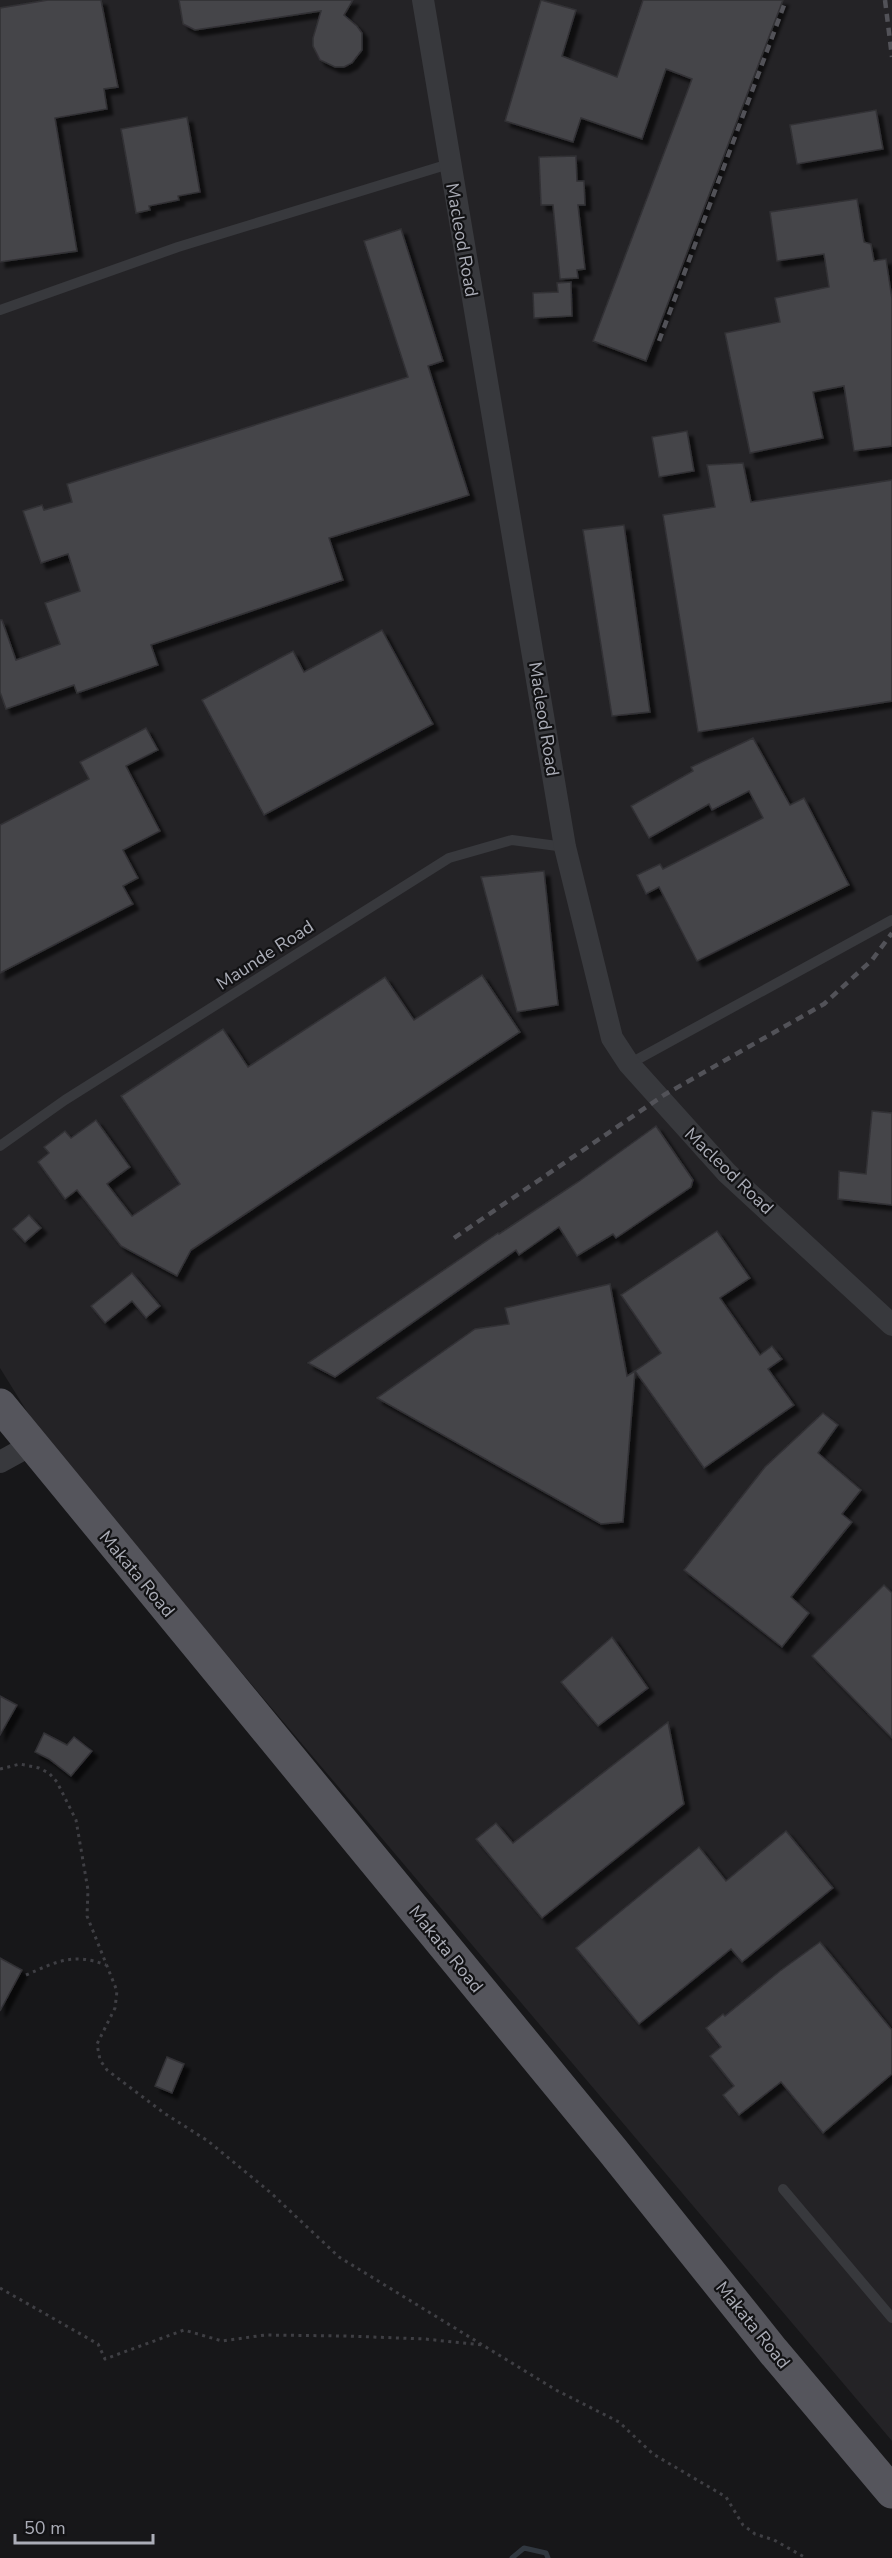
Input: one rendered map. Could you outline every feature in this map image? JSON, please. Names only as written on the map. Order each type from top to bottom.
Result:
[{"type":"main road","name":"Makata Road","points":[[0,1405],[598,2133],[773,2351],[892,2492]]},
{"type":"street","name":"Macleod Road","points":[[423,0],[565,847],[612,1038],[629,1064],[727,1173],[892,1325]]},
{"type":"street","points":[[0,1462],[31,1445]]},
{"type":"lane","points":[[0,310],[178,248],[449,164]]},
{"type":"lane","name":"Maunde Road","points":[[0,1146],[65,1100],[449,858],[512,840],[565,847]]},
{"type":"lane","points":[[629,1064],[892,920]]},
{"type":"lane","points":[[783,2189],[892,2318]]},
{"type":"path","points":[[0,1769],[20,1764],[30,1765],[49,1773],[57,1782],[75,1820],[88,1890],[87,1916],[117,1990],[115,2008],[96,2044],[96,2052],[107,2070],[217,2149],[271,2193],[339,2257],[556,2390],[619,2422],[653,2454],[711,2486],[726,2497],[743,2525],[755,2534],[774,2540],[806,2558]]},
{"type":"path","points":[[26,1975],[69,1958],[91,1959],[107,1966]]},
{"type":"path","points":[[0,2288],[98,2344],[105,2359],[184,2330],[222,2341],[265,2335],[346,2336],[425,2339],[485,2346]]},
{"type":"shaded area","points":[[0,0],[892,0],[892,2441],[44,1439],[0,1368]]},
{"type":"building","points":[[48,0],[101,0],[118,87],[104,89],[107,109],[55,118],[77,251],[0,262],[0,8]]},
{"type":"building","points":[[179,0],[353,0],[344,15],[362,33],[362,50],[352,63],[344,67],[335,67],[320,60],[313,46],[313,38],[321,11],[195,30],[183,24]]},
{"type":"building","points":[[541,0],[576,10],[562,56],[617,77],[643,0],[783,0],[646,361],[593,341],[692,79],[666,69],[642,139],[581,118],[573,142],[505,121]]},
{"type":"building","points":[[876,110],[883,149],[797,164],[790,125]]},
{"type":"building","points":[[187,117],[200,192],[178,196],[179,200],[149,206],[150,210],[136,213],[121,129]]},
{"type":"building","points":[[576,156],[577,181],[584,181],[585,205],[578,205],[585,269],[577,270],[578,278],[560,279],[553,205],[541,205],[539,157]]},
{"type":"building","points":[[857,199],[864,242],[871,244],[874,261],[886,259],[892,299],[892,446],[854,451],[844,386],[813,392],[823,438],[750,453],[725,333],[780,322],[775,298],[829,287],[824,254],[777,261],[770,212]]},
{"type":"building","points":[[401,229],[443,361],[428,366],[469,495],[329,538],[343,580],[151,645],[158,665],[77,693],[74,685],[6,709],[0,692],[0,620],[2,620],[16,660],[60,644],[45,603],[80,591],[68,554],[41,563],[23,511],[42,505],[44,510],[72,502],[67,484],[408,377],[364,241]]},
{"type":"building","points":[[571,282],[572,316],[534,318],[533,293],[558,292],[557,283]]},
{"type":"building","points":[[687,431],[694,471],[659,477],[652,437]]},
{"type":"building","points":[[743,463],[751,502],[892,480],[892,701],[698,732],[663,515],[715,507],[707,465]]},
{"type":"building","points":[[624,525],[650,712],[612,716],[583,530]]},
{"type":"building","points":[[382,630],[433,724],[264,815],[202,700],[293,651],[304,672]]},
{"type":"building","points":[[146,728],[158,750],[126,766],[160,831],[123,850],[138,878],[123,886],[133,904],[0,973],[0,825],[89,779],[80,762]]},
{"type":"building","points":[[753,738],[790,805],[804,798],[849,885],[697,961],[659,887],[646,894],[637,875],[660,864],[663,869],[763,818],[749,791],[712,810],[709,804],[649,838],[631,806],[693,771],[691,767]]},
{"type":"building","points":[[544,871],[558,1005],[517,1012],[481,877]]},
{"type":"building","points":[[482,975],[520,1032],[191,1250],[177,1276],[121,1246],[77,1190],[65,1199],[38,1162],[49,1153],[44,1147],[65,1131],[71,1138],[96,1120],[130,1167],[107,1184],[132,1216],[180,1184],[121,1096],[223,1029],[248,1067],[385,977],[414,1020]]},
{"type":"building","points":[[872,1111],[892,1113],[892,1205],[838,1199],[839,1171],[866,1174]]},
{"type":"building","points":[[656,1126],[693,1180],[691,1187],[616,1238],[613,1234],[577,1256],[559,1227],[519,1255],[516,1250],[335,1377],[308,1363],[498,1233],[578,1182]]},
{"type":"building","points":[[29,1215],[41,1228],[25,1242],[13,1229]]},
{"type":"building","points":[[717,1231],[750,1278],[720,1298],[760,1355],[772,1346],[782,1359],[768,1369],[794,1405],[704,1468],[635,1371],[661,1353],[621,1295]]},
{"type":"building","points":[[132,1273],[160,1306],[146,1318],[132,1301],[105,1323],[91,1306]]},
{"type":"building","points":[[610,1284],[627,1376],[635,1371],[623,1522],[601,1524],[377,1398],[475,1329],[509,1324],[505,1308]]},
{"type":"building","points":[[823,1413],[838,1425],[818,1453],[861,1490],[842,1514],[852,1522],[791,1597],[809,1613],[782,1647],[684,1570],[765,1467]]},
{"type":"building","points":[[884,1585],[892,1593],[892,1738],[812,1656]]},
{"type":"building","points":[[612,1637],[648,1688],[598,1726],[561,1682]]},
{"type":"building","points":[[0,1696],[17,1705],[0,1735]]},
{"type":"building","points":[[668,1722],[684,1804],[542,1918],[476,1839],[496,1823],[513,1843]]},
{"type":"building","points":[[44,1733],[67,1745],[74,1737],[92,1751],[71,1776],[49,1759],[35,1752]]},
{"type":"building","points":[[786,1831],[833,1888],[742,1962],[731,1949],[639,2024],[576,1948],[699,1847],[726,1881]]},
{"type":"building","points":[[820,1942],[892,2030],[892,2074],[823,2133],[781,2082],[739,2115],[723,2095],[734,2086],[710,2056],[721,2047],[706,2028],[723,2014],[725,2016]]},
{"type":"building","points":[[0,1958],[22,1970],[0,2011]]},
{"type":"building","points":[[167,2057],[184,2064],[172,2093],[155,2086]]},
{"type":"waterway","points":[[512,2558],[524,2548],[546,2553],[548,2558]]},
{"type":"railway","points":[[659,341],[786,0]]},
{"type":"railway","points":[[885,0],[892,57]]},
{"type":"railway","points":[[454,1238],[664,1095],[824,1004],[872,960],[892,933]]}]
